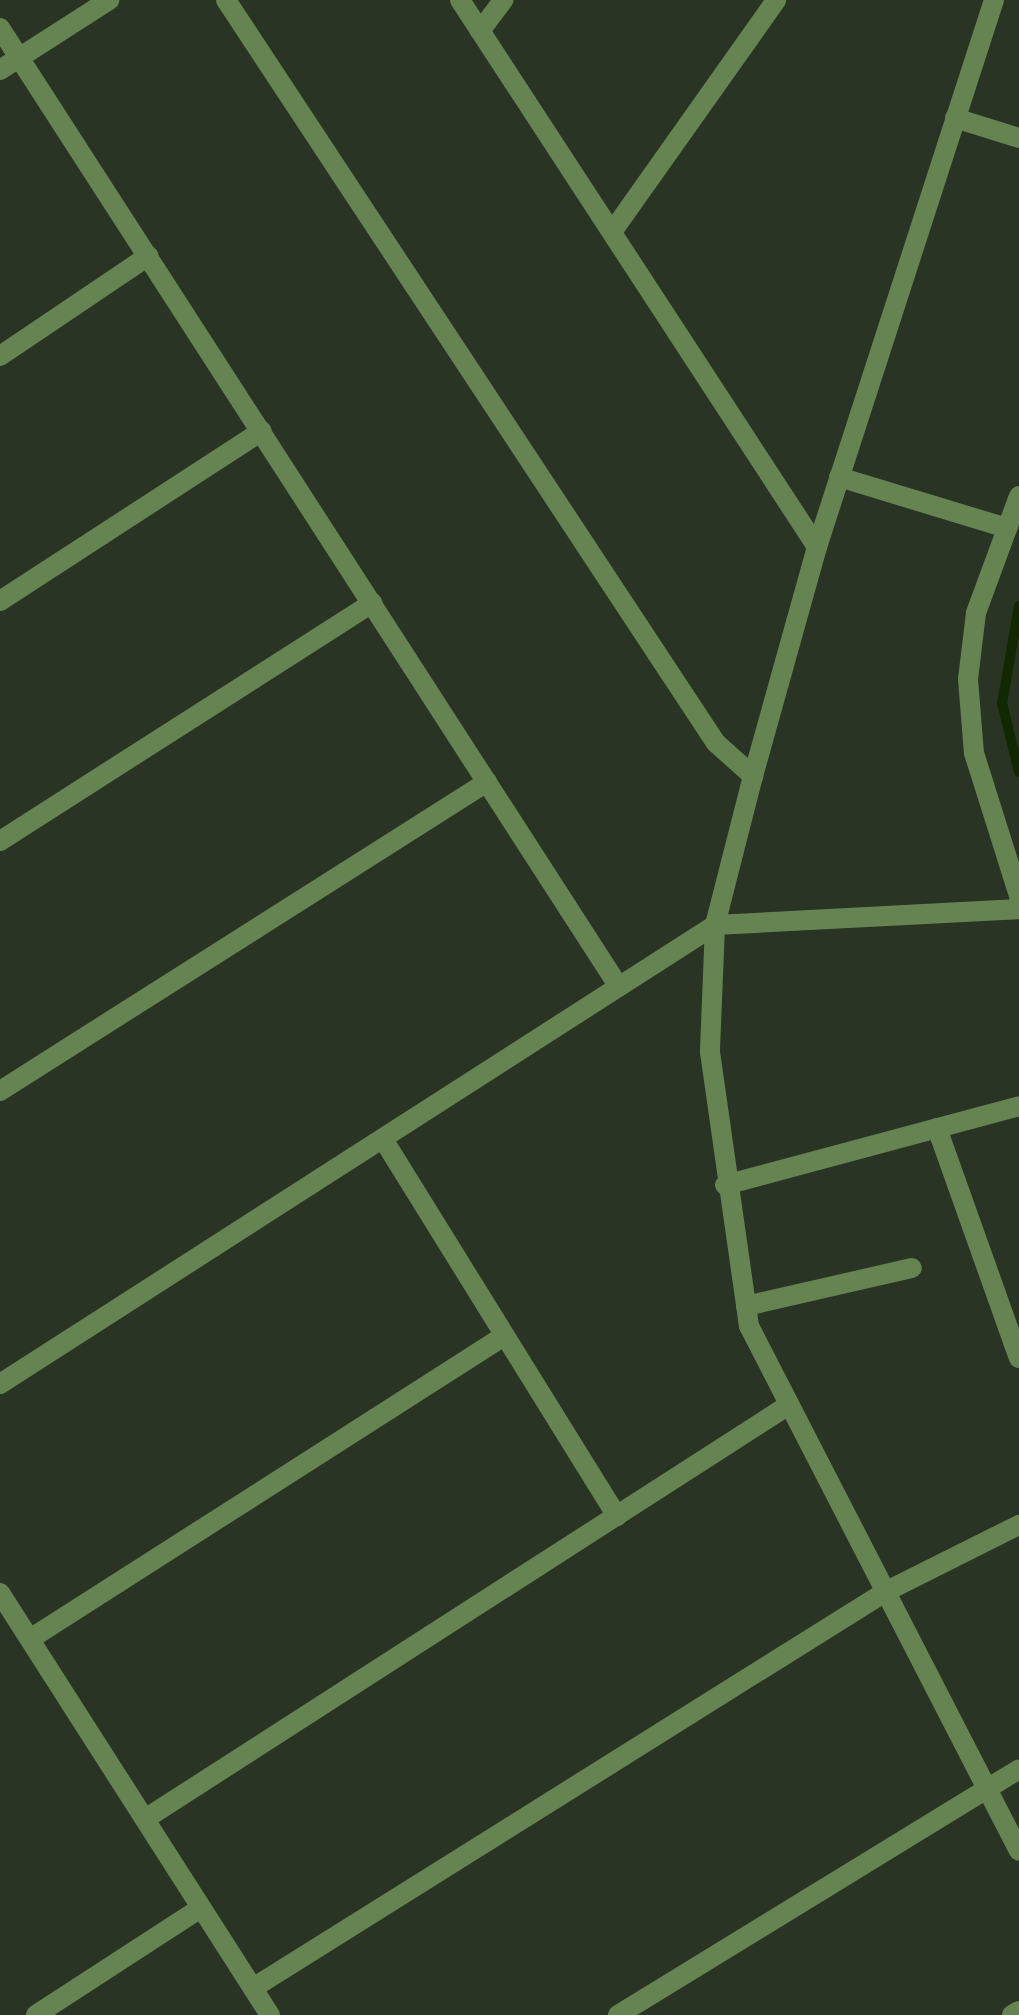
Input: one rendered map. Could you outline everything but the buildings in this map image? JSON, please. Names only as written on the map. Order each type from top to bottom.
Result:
[{"type":"street","points":[[0,70],[109,0]]},
{"type":"street","points":[[226,0],[716,743],[753,776]]},
{"type":"street","points":[[460,0],[817,547]]},
{"type":"street","points":[[480,31],[503,0]]},
{"type":"street","points":[[612,232],[776,0]]},
{"type":"street","points":[[989,2],[955,118],[817,547],[753,776],[715,925],[710,1052],[725,1185],[746,1306],[787,1406],[1019,1851]]},
{"type":"street","points":[[0,28],[619,987]]},
{"type":"street","points":[[955,118],[1019,138]]},
{"type":"street","points":[[0,356],[148,256]]},
{"type":"street","points":[[0,601],[262,431]]},
{"type":"street","points":[[839,477],[1007,528]]},
{"type":"street","points":[[1019,496],[976,613],[968,679],[974,753],[1019,896]]},
{"type":"street","points":[[0,841],[372,603]]},
{"type":"street","points":[[0,1091],[487,782]]},
{"type":"street","points":[[0,1384],[715,925],[1019,909]]},
{"type":"street","points":[[725,1185],[1019,1106]]},
{"type":"street","points":[[937,1128],[1019,1358]]},
{"type":"street","points":[[383,1139],[617,1516]]},
{"type":"street","points":[[746,1306],[912,1268]]},
{"type":"street","points":[[30,1639],[504,1336]]},
{"type":"street","points":[[145,1819],[787,1406]]},
{"type":"street","points":[[253,1988],[885,1592],[1019,1525]]},
{"type":"street","points":[[0,1593],[270,2015]]},
{"type":"street","points":[[618,2015],[986,1786],[1019,1769]]},
{"type":"street","points":[[36,2015],[201,1908]]},
{"type":"street","points":[[1012,2015],[1019,2011]]},
{"type":"waterway","points":[[1019,606],[1002,703],[1019,772]]}]
